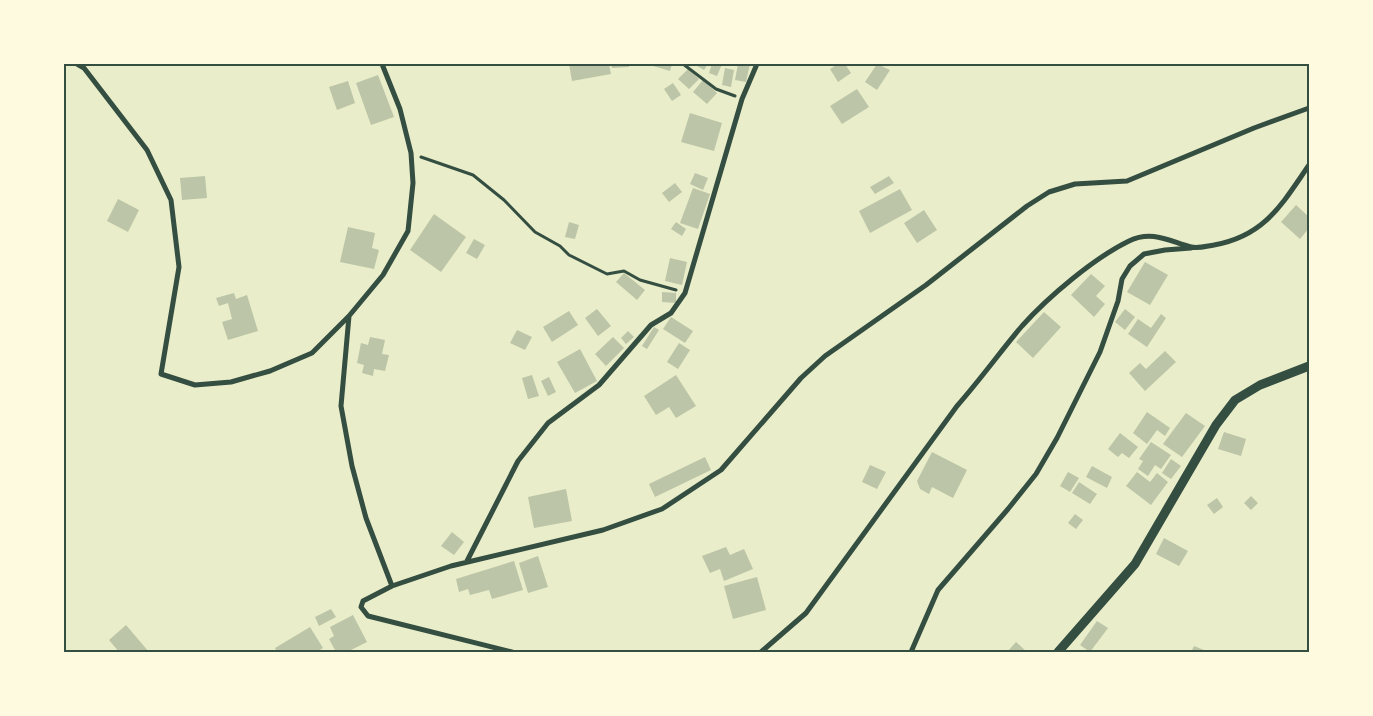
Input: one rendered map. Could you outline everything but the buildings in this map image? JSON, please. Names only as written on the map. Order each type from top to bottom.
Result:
[{"type":"street","points":[[77,64],[84,68],[147,150],[171,200],[179,267],[161,374],[195,385],[231,382],[270,371],[312,353],[349,316],[383,275],[408,231],[413,183],[411,153],[400,109],[382,64]]},
{"type":"street","points":[[467,561],[518,461],[548,423],[599,385],[651,325],[671,313],[684,293],[742,99],[757,64]]},
{"type":"street","points":[[512,652],[386,621],[364,613],[361,607],[363,600],[392,586],[467,561],[603,530],[662,508],[690,492],[721,470],[801,378],[825,356],[926,285],[1027,206],[1049,192],[1075,184],[1127,181],[1254,128],[1309,108]]},
{"type":"street","points":[[911,652],[938,590],[1036,474],[1057,438],[1100,352],[1118,301],[1122,279],[1130,266],[1144,254],[1222,243],[1248,234],[1274,214],[1309,165]]},
{"type":"street","points":[[761,652],[806,614],[957,406],[983,377],[1023,325],[1079,273],[1130,241],[1146,236],[1162,237],[1194,248]]},
{"type":"street","points":[[349,316],[341,406],[352,466],[366,518],[392,586]]},
{"type":"street","points":[[1058,652],[1135,564],[1216,425],[1236,400],[1260,385],[1309,366]]},
{"type":"path","points":[[683,64],[716,89],[742,99]]},
{"type":"path","points":[[411,153],[473,175],[504,200],[535,232],[560,246],[569,255],[607,274],[624,271],[640,280],[684,293]]}]
